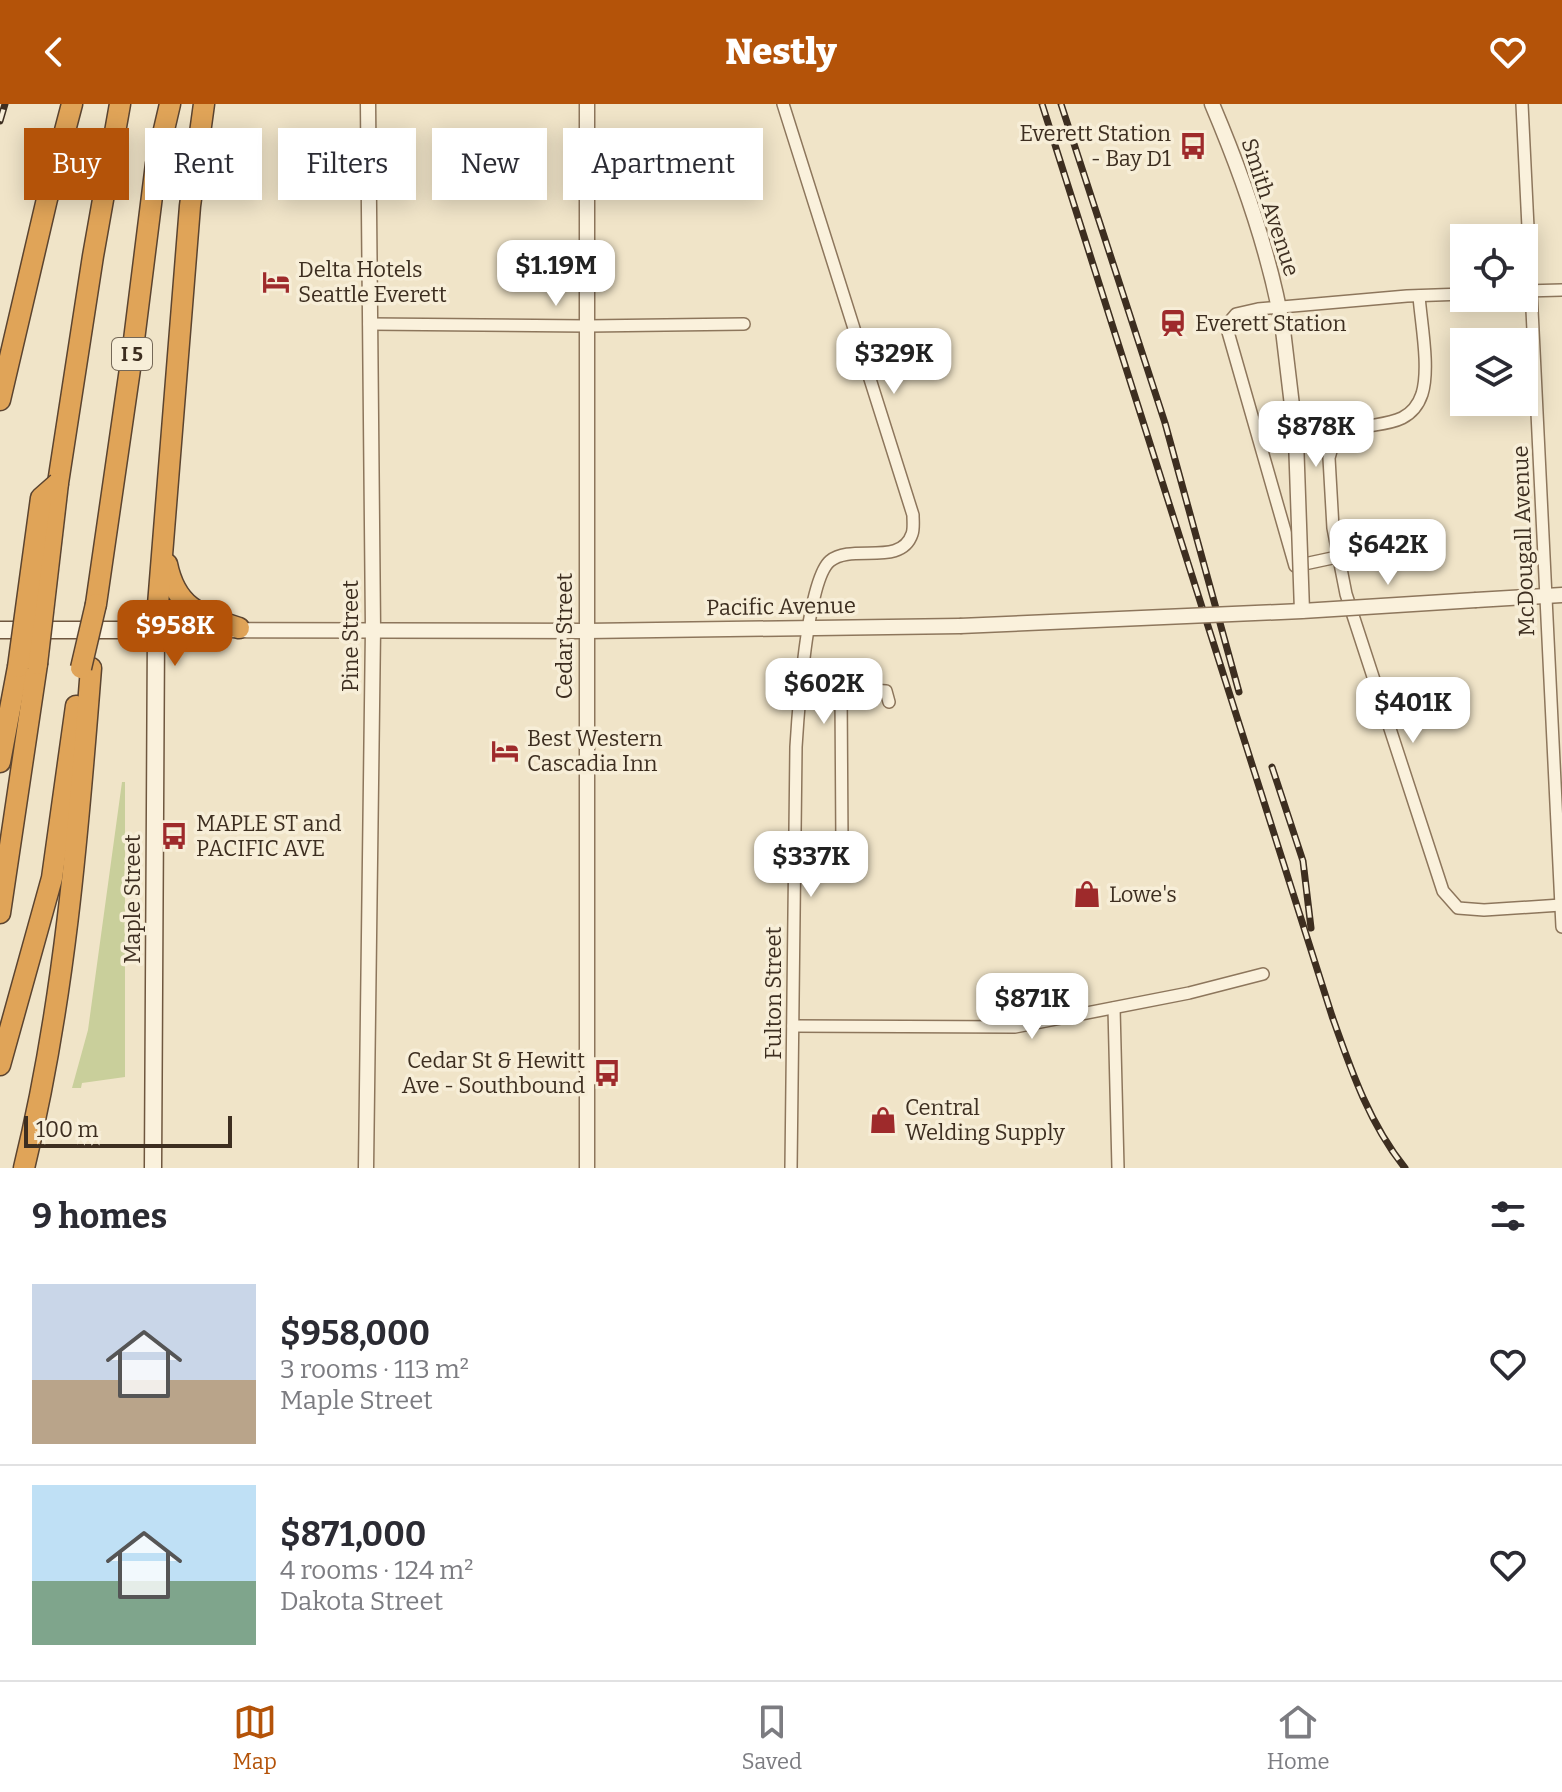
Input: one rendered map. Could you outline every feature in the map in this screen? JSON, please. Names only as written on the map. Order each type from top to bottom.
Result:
[{"type":"highway","points":[[0,400],[72,104]]},
{"type":"highway","name":"I 5","points":[[27,665],[41,498],[58,483],[120,104]]},
{"type":"highway","name":"I 5","points":[[0,1065],[52,878],[96,604],[156,164],[170,104]]},
{"type":"highway","points":[[156,630],[190,206],[204,104]]},
{"type":"highway","points":[[162,544],[172,586],[183,601],[202,615],[239,628]]},
{"type":"highway","points":[[0,762],[27,665]]},
{"type":"highway","points":[[0,913],[27,665]]},
{"type":"highway","points":[[24,1168],[36,1121],[76,846],[86,668]]},
{"type":"main road","name":"Pacific Avenue","points":[[0,630],[156,630]]},
{"type":"main road","name":"Maple Street","points":[[153,1168],[156,630]]},
{"type":"street","name":"Pine Street","points":[[366,1168],[373,629],[368,104]]},
{"type":"street","name":"Cedar Street","points":[[587,104],[587,1168]]},
{"type":"street","name":"Fulton Street","points":[[783,104],[913,515],[912,534],[900,549],[884,553],[848,553],[830,561],[820,577],[808,628],[800,682],[796,747],[791,1168]]},
{"type":"street","name":"Smith Avenue","points":[[1212,104],[1249,200],[1279,306],[1296,439],[1302,611]]},
{"type":"street","name":"McDougall Avenue","points":[[1522,104],[1526,224]]},
{"type":"street","points":[[1538,291],[1562,290]]},
{"type":"street","points":[[1337,557],[1295,566],[1228,332],[1230,321],[1236,314],[1279,306],[1450,295]]},
{"type":"street","points":[[1419,296],[1425,369],[1423,393],[1415,407],[1405,416],[1387,424],[1347,430],[1332,445],[1329,458],[1337,557],[1346,594],[1443,891],[1458,908],[1484,910],[1562,904]]},
{"type":"street","name":"McDougall Avenue","points":[[1529,312],[1562,927]]},
{"type":"street","points":[[369,324],[744,324]]},
{"type":"street","name":"Pacific Avenue","points":[[156,630],[586,631],[960,626],[1302,611],[1562,595]]},
{"type":"street","points":[[850,859],[842,844],[841,691],[856,687],[886,691],[889,702]]},
{"type":"street","points":[[793,1026],[1015,1027],[1189,993],[1263,974]]},
{"type":"street","points":[[1114,1008],[1118,1168]]},
{"type":"green space","points":[[122,782],[125,782],[125,1077],[82,1083],[81,1088],[72,1088],[88,1030]]},
{"type":"railway","points":[[0,121],[5,104]]},
{"type":"railway","points":[[1042,104],[1332,1016],[1371,1114],[1405,1168]]},
{"type":"railway","points":[[1061,104],[1165,423],[1239,692]]},
{"type":"railway","points":[[1272,767],[1303,861],[1311,928]]},
{"type":"place","name":"Everett Station - Bay D1","points":[[1193,146]]},
{"type":"place","name":"Delta Hotels Seattle Everett","points":[[276,282]]},
{"type":"place","name":"Everett Station","points":[[1173,323]]},
{"type":"place","name":"Best Western Cascadia Inn","points":[[505,751]]},
{"type":"place","name":"MAPLE ST and PACIFIC AVE","points":[[174,836]]},
{"type":"place","name":"Lowe's","points":[[1087,894]]},
{"type":"place","name":"Cedar St & Hewitt Ave - Southbound","points":[[607,1073]]},
{"type":"place","name":"Central Welding Supply","points":[[883,1120]]}]
